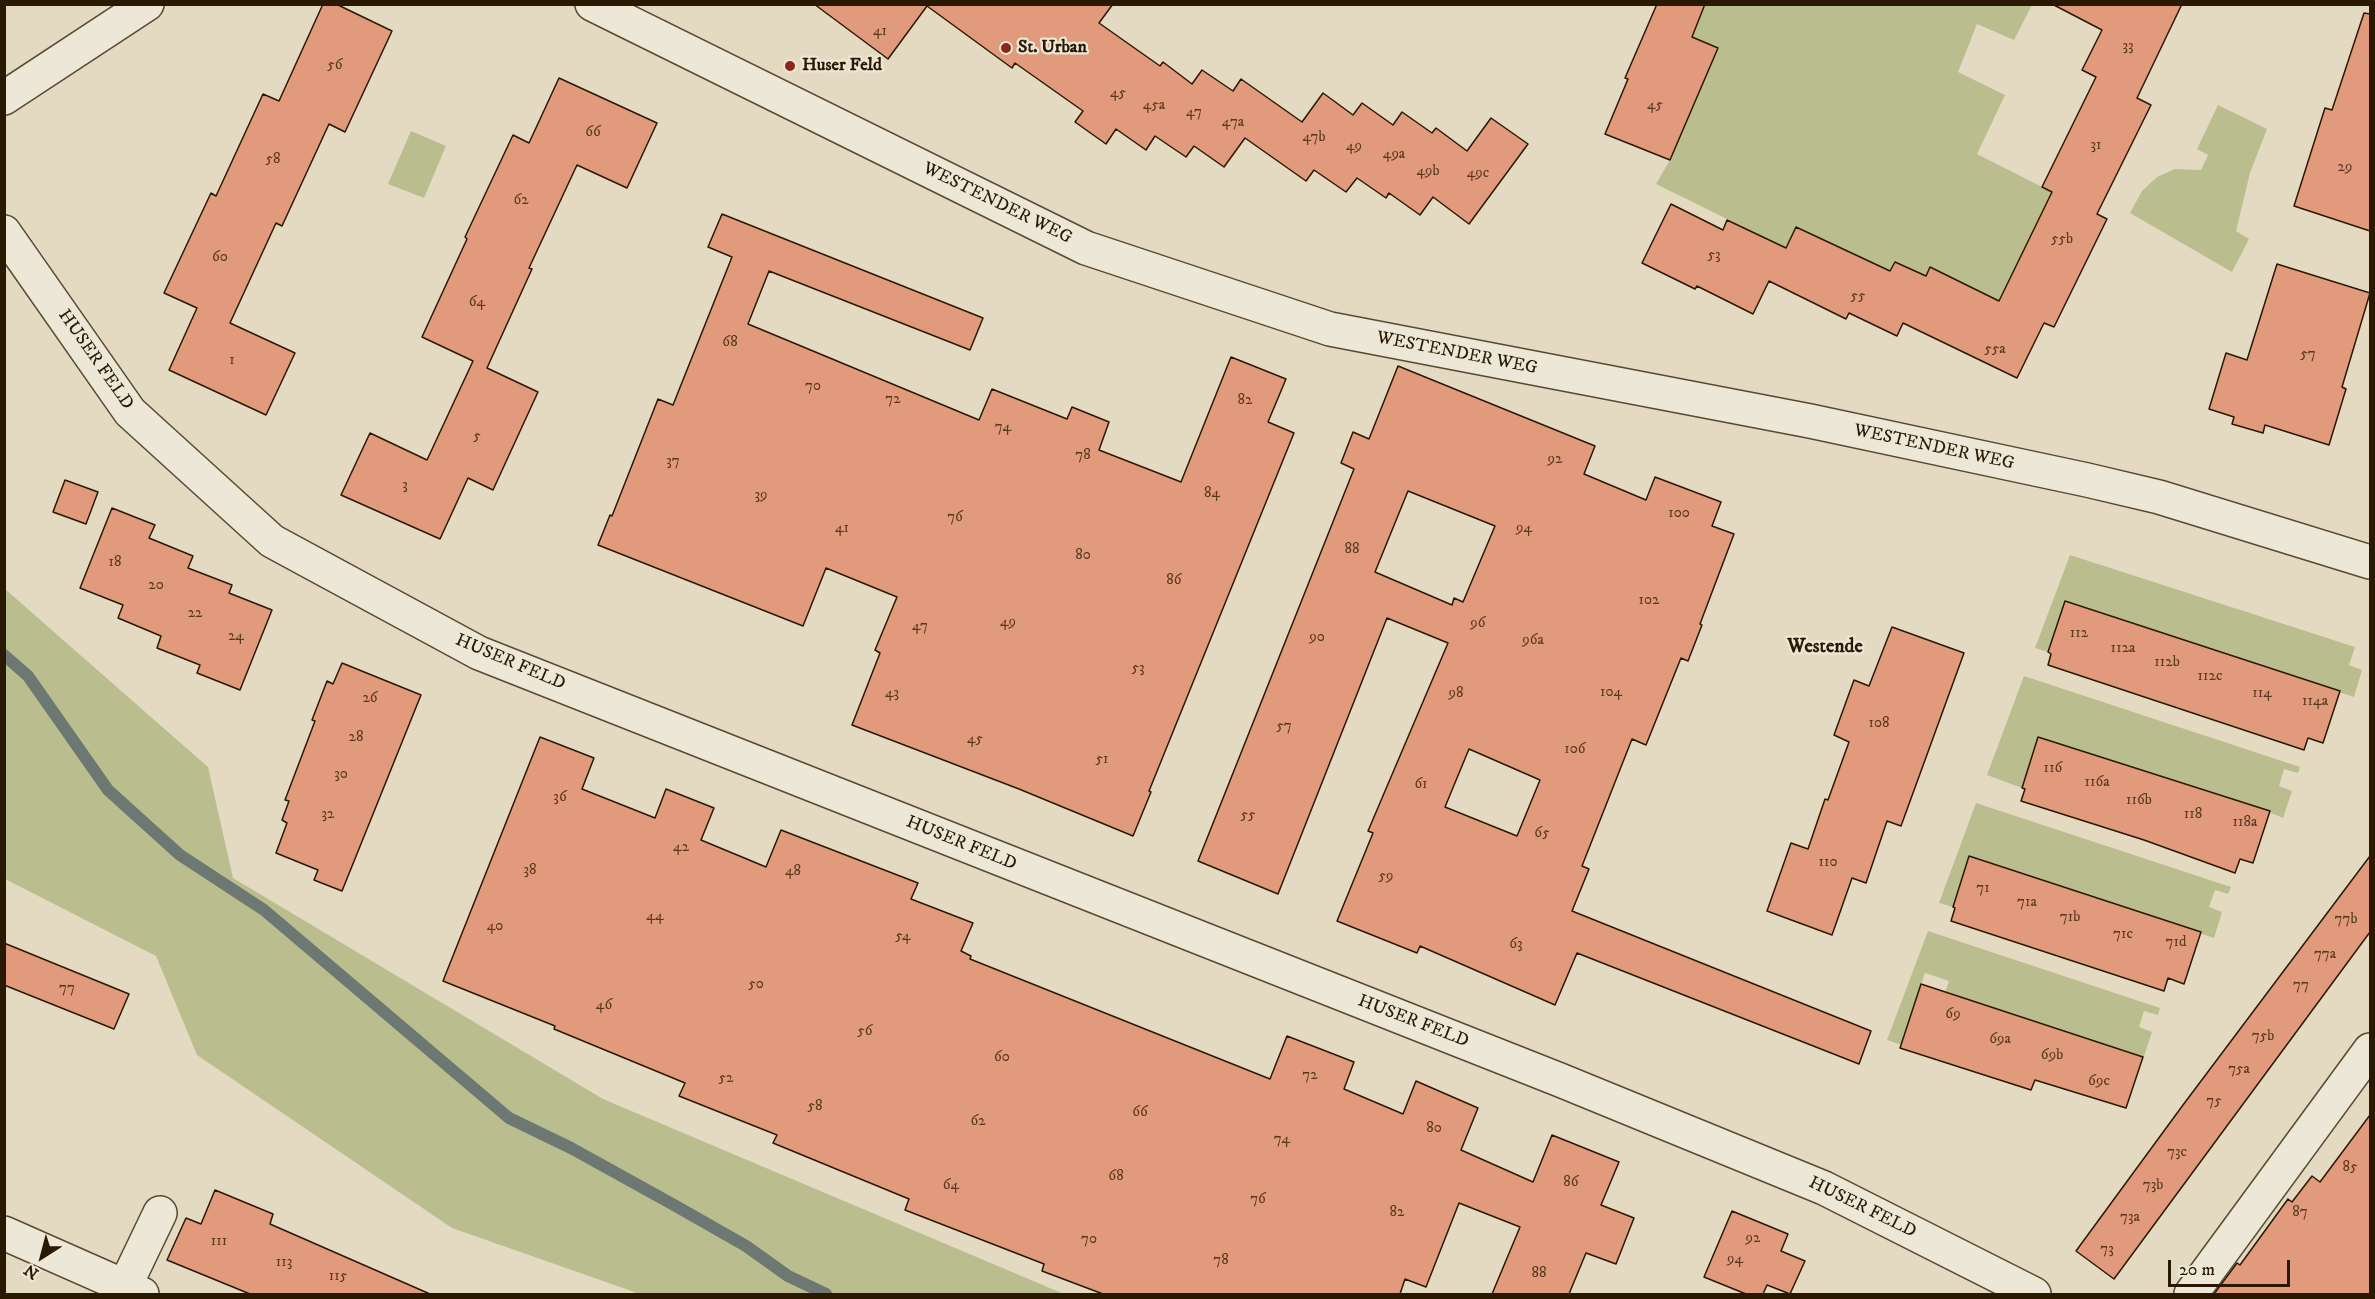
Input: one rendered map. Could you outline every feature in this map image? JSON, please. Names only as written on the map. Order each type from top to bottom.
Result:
[{"type":"street","points":[[4,98],[147,4]]},
{"type":"street","name":"WESTENDER WEG","points":[[592,4],[1086,248],[1330,330],[1810,422],[2087,480],[2158,497],[2370,562]]},
{"type":"street","name":"HUSER FELD","points":[[4,232],[130,412],[272,541],[479,653],[1560,1080],[1824,1188],[2034,1294]]},
{"type":"street","points":[[2190,1294],[2370,1050]]},
{"type":"street","points":[[4,1233],[133,1290],[160,1213]]},
{"type":"green space","points":[[1705,5],[2032,5],[2014,40],[1977,24],[1958,72],[2005,95],[1977,154],[2052,192],[1999,301],[1930,268],[1925,276],[1895,262],[1890,271],[1797,227],[1786,248],[1656,184],[1670,160],[1717,48],[1692,37]]},
{"type":"green space","points":[[2218,105],[2267,129],[2250,173],[2236,231],[2249,239],[2232,272],[2130,213],[2142,191],[2157,177],[2175,169],[2201,170],[2208,155],[2197,149]]},
{"type":"green space","points":[[411,131],[446,146],[424,198],[388,184]]},
{"type":"green space","points":[[2070,555],[2355,647],[2349,665],[2362,670],[2354,697],[2065,602],[2048,652],[2035,648]]},
{"type":"green space","points":[[5,589],[208,767],[233,878],[603,1099],[1064,1294],[640,1294],[452,1228],[197,1055],[156,956],[5,879]]},
{"type":"green space","points":[[2024,676],[2300,767],[2298,773],[2284,769],[2279,786],[2292,791],[2283,818],[2039,737],[2022,788],[1987,775]]},
{"type":"green space","points":[[1976,803],[2231,887],[2228,894],[2215,890],[2209,907],[2222,912],[2214,938],[1970,856],[1953,907],[1939,903]]},
{"type":"green space","points":[[1928,931],[2160,1008],[2158,1015],[2144,1011],[2139,1027],[2152,1032],[2143,1059],[1945,993],[1949,981],[1925,973],[1912,1011],[1922,1052],[1887,1040]]},
{"type":"building","points":[[323,4],[336,4],[392,31],[345,132],[329,124],[282,226],[276,223],[230,323],[295,353],[266,415],[169,370],[197,308],[164,293],[211,193],[216,196],[263,94],[279,101]]},
{"type":"building","points":[[814,4],[1113,4],[1099,23],[1160,66],[1163,62],[1192,84],[1202,70],[1233,91],[1241,79],[1302,122],[1323,93],[1353,115],[1362,103],[1393,125],[1402,112],[1432,133],[1436,128],[1467,151],[1491,118],[1528,144],[1469,224],[1433,197],[1420,215],[1389,193],[1386,198],[1357,178],[1346,192],[1314,170],[1306,181],[1245,138],[1224,167],[1194,146],[1186,157],[1155,136],[1146,150],[1116,129],[1106,144],[1075,122],[1083,111],[1015,63],[1012,68],[927,6],[888,59]]},
{"type":"building","points":[[1657,4],[1705,4],[1692,37],[1718,48],[1670,160],[1605,134],[1628,79],[1625,78]]},
{"type":"building","points":[[2052,4],[2182,4],[2137,98],[2151,105],[2097,214],[2107,219],[2054,327],[2044,323],[2017,378],[1903,323],[1897,336],[1849,313],[1846,319],[1769,281],[1753,314],[1697,286],[1695,289],[1642,263],[1671,204],[1723,230],[1727,220],[1786,248],[1796,227],[1890,271],[1895,262],[1926,276],[1930,267],[1999,301],[2052,192],[2042,187],[2096,77],[2082,70],[2102,30]]},
{"type":"building","points":[[2364,13],[2370,14],[2370,231],[2294,206],[2325,108],[2332,110]]},
{"type":"building","points":[[559,78],[657,123],[627,188],[577,165],[529,268],[532,269],[487,368],[538,392],[493,490],[468,478],[440,539],[341,495],[370,433],[427,460],[473,361],[422,337],[467,239],[465,237],[513,135],[529,143]]},
{"type":"building","points":[[722,214],[983,318],[970,350],[769,271],[748,324],[979,420],[992,389],[1067,419],[1072,407],[1109,422],[1099,450],[1181,482],[1231,357],[1286,379],[1268,422],[1294,433],[1149,791],[1151,792],[1133,836],[1019,789],[852,725],[880,653],[875,650],[897,597],[826,568],[803,626],[598,545],[610,515],[612,516],[658,399],[673,405],[732,257],[708,247]]},
{"type":"building","points":[[2277,264],[2370,293],[2342,387],[2346,389],[2329,445],[2265,425],[2263,433],[2232,424],[2234,417],[2209,409],[2226,353],[2247,360]]},
{"type":"building","points":[[1398,366],[1595,446],[1584,474],[1646,500],[1655,477],[1721,502],[1712,526],[1734,534],[1700,624],[1702,625],[1688,661],[1681,658],[1646,745],[1632,739],[1582,866],[1589,869],[1572,911],[1871,1031],[1859,1064],[1577,953],[1555,1005],[1420,946],[1417,953],[1337,921],[1373,833],[1368,831],[1448,643],[1387,618],[1278,894],[1198,861],[1354,469],[1341,463],[1353,432],[1369,439]],"holes":[[[1408,491],[1495,526],[1463,602],[1454,598],[1452,605],[1375,572]],[[1469,749],[1540,780],[1517,836],[1445,807]]]},
{"type":"building","points":[[65,480],[98,492],[86,524],[53,512]]},
{"type":"building","points":[[112,508],[155,525],[149,538],[193,556],[188,568],[232,585],[229,593],[272,610],[240,690],[197,673],[200,665],[157,648],[161,636],[118,618],[123,605],[80,588]]},
{"type":"building","points":[[2065,601],[2340,691],[2323,743],[2308,738],[2304,750],[2048,665],[2051,654],[2048,652]]},
{"type":"building","points":[[1892,627],[1964,653],[1901,826],[1887,821],[1866,883],[1852,878],[1832,935],[1767,911],[1791,843],[1808,849],[1825,799],[1828,800],[1849,742],[1834,735],[1854,680],[1869,686]]},
{"type":"building","points":[[342,663],[421,695],[342,891],[314,880],[318,870],[276,853],[287,823],[282,820],[289,801],[285,800],[315,721],[312,720],[327,681],[333,684]]},
{"type":"building","points":[[540,737],[594,758],[582,789],[655,818],[666,789],[714,808],[701,840],[766,867],[781,830],[918,883],[911,899],[973,923],[961,951],[971,956],[970,959],[1270,1079],[1287,1036],[1354,1062],[1344,1089],[1403,1114],[1416,1081],[1478,1108],[1461,1150],[1533,1182],[1552,1135],[1619,1162],[1601,1205],[1634,1218],[1616,1264],[1586,1253],[1569,1294],[1492,1294],[1520,1227],[1459,1203],[1426,1287],[1405,1279],[1400,1294],[1103,1294],[1042,1271],[1044,1264],[905,1210],[909,1199],[773,1143],[777,1135],[679,1096],[685,1083],[554,1029],[555,1026],[443,981]]},
{"type":"building","points":[[2038,737],[2270,811],[2253,863],[2240,859],[2235,873],[2144,840],[2021,801],[2025,789],[2022,788]]},
{"type":"building","points":[[1969,856],[2201,932],[2184,984],[2168,978],[2164,991],[1951,921],[1955,908],[1953,907]]},
{"type":"building","points":[[2370,856],[2370,932],[2114,1279],[2076,1251]]},
{"type":"building","points":[[4,943],[129,994],[114,1029],[4,985]]},
{"type":"building","points":[[1921,984],[2143,1057],[2126,1108],[2035,1080],[2031,1090],[1900,1048]]},
{"type":"building","points":[[2370,1115],[2370,1294],[2214,1294],[2237,1263],[2240,1265],[2288,1199],[2292,1202],[2312,1176],[2320,1182]]},
{"type":"building","points":[[215,1190],[273,1214],[270,1224],[430,1294],[250,1294],[167,1260],[186,1218],[201,1224]]},
{"type":"building","points":[[1732,1211],[1788,1234],[1781,1251],[1805,1261],[1790,1294],[1767,1285],[1763,1294],[1746,1294],[1704,1277]]},
{"type":"waterway","points":[[4,655],[28,676],[108,790],[180,855],[264,910],[509,1118],[571,1148],[674,1205],[746,1246],[788,1276],[826,1294]]},
{"type":"place","name":"St. Urban","points":[[1006,48]]},
{"type":"place","name":"Huser Feld","points":[[790,66]]},
{"type":"district","name":"Westende","points":[[1825,648]]}]
